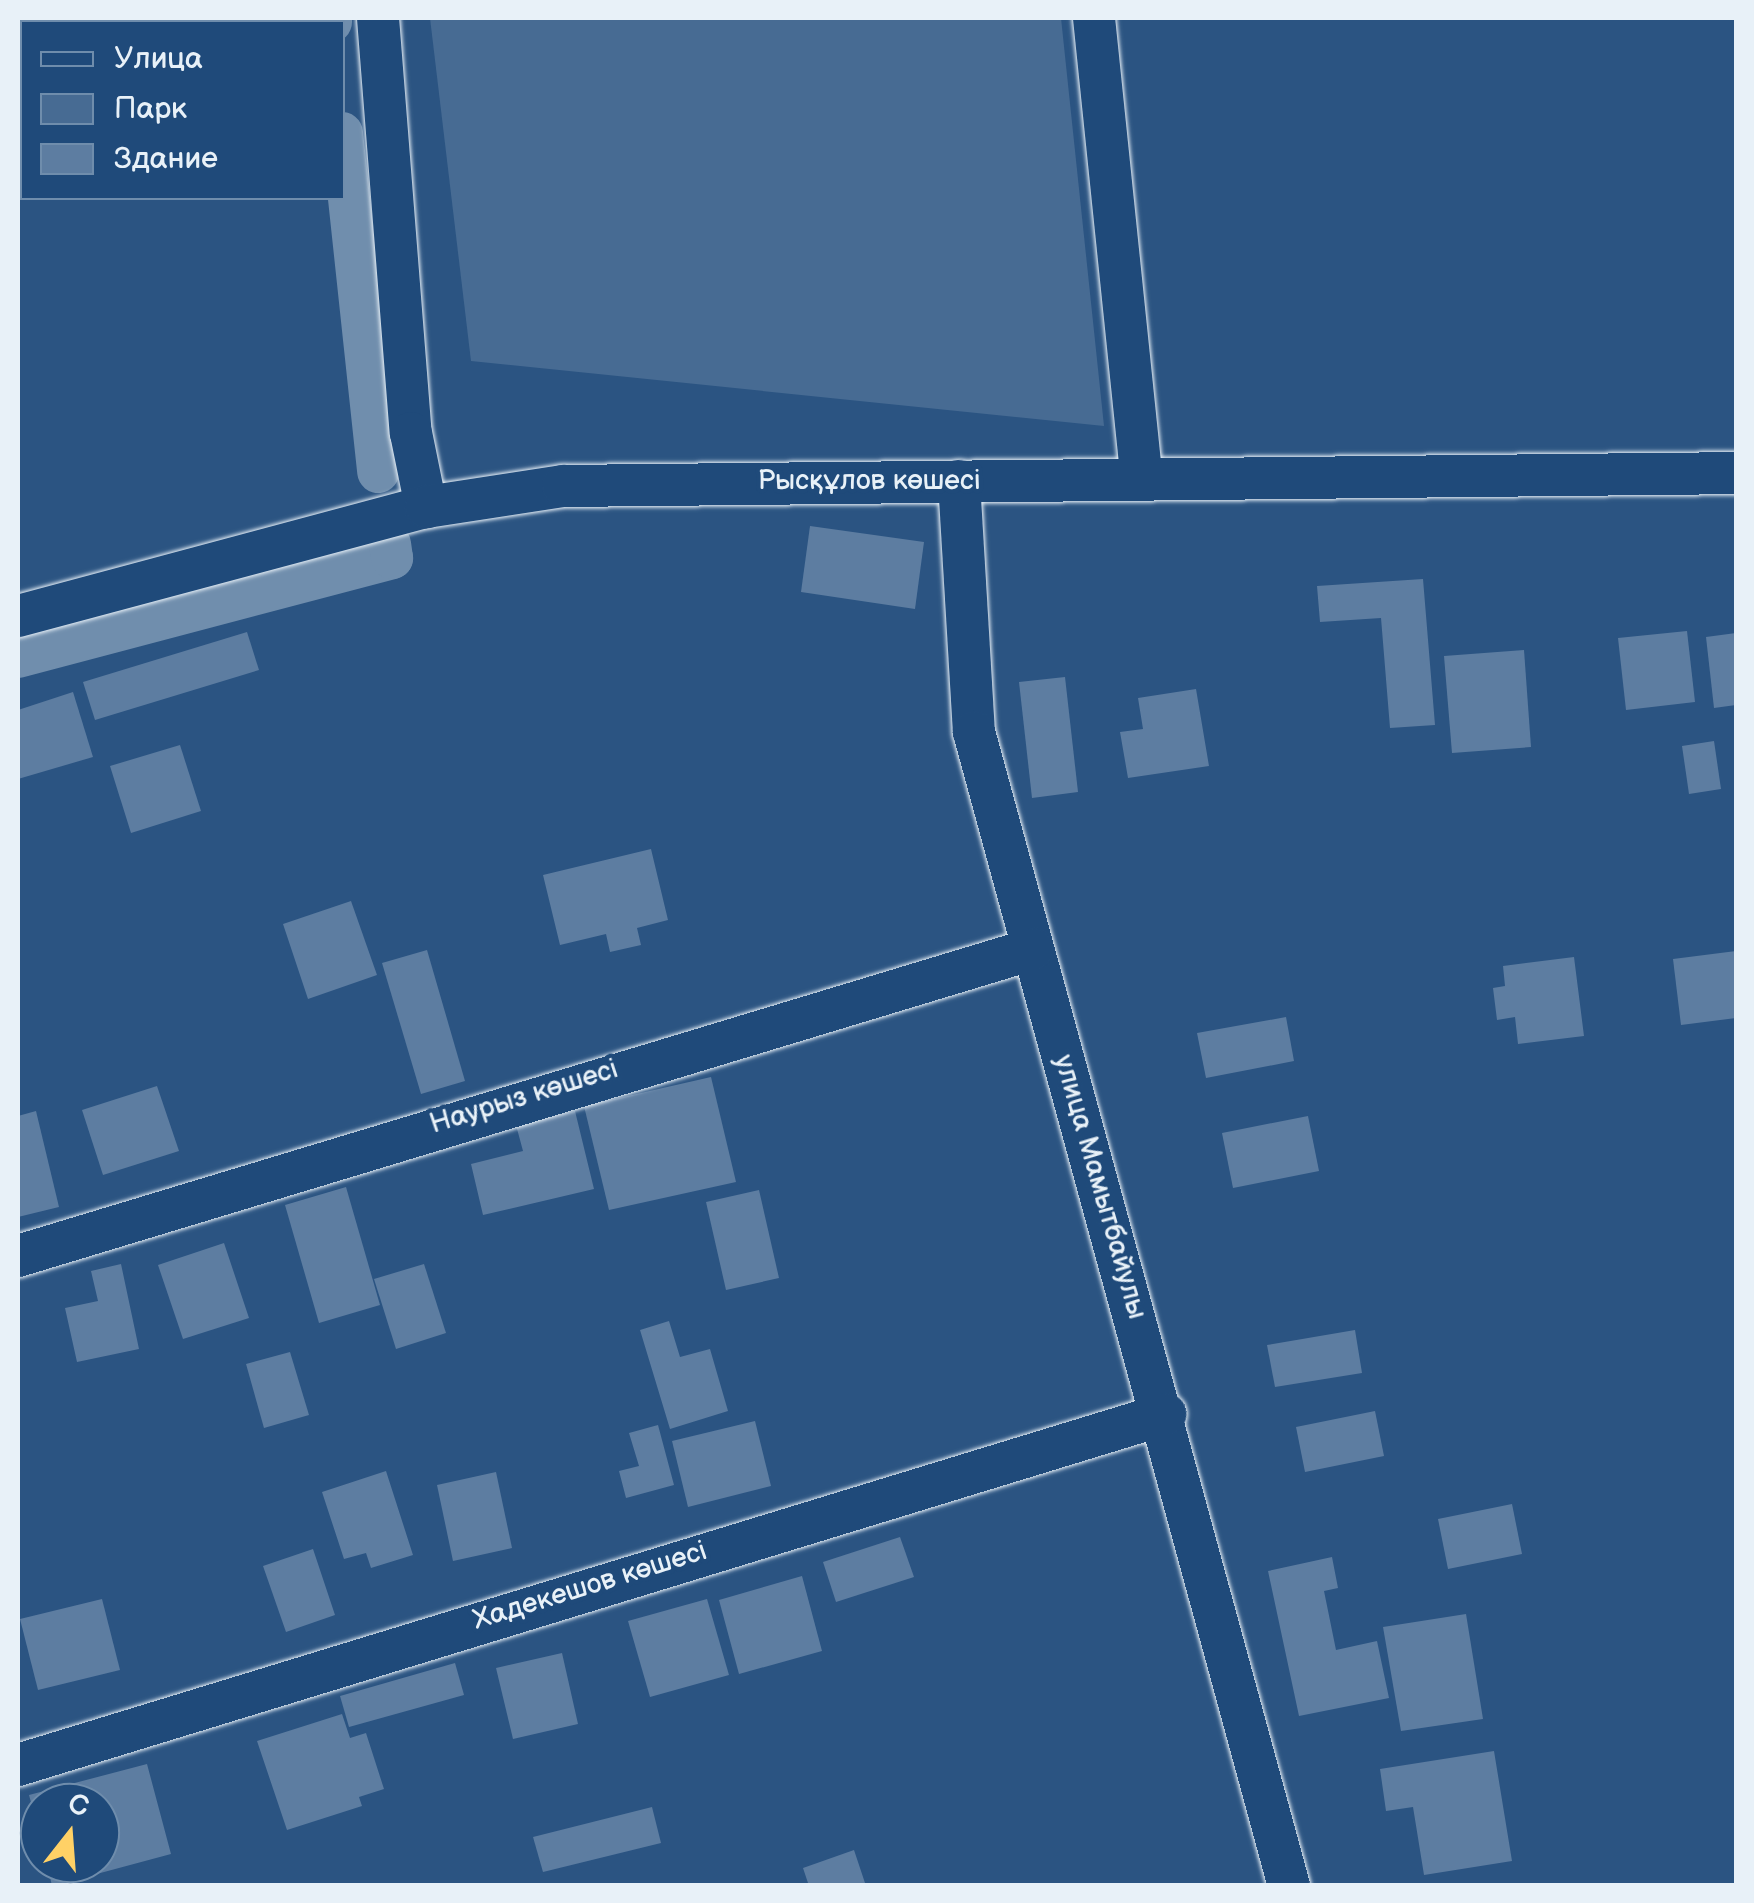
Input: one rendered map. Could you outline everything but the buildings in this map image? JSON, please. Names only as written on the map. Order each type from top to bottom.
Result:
[{"type":"street","points":[[378,18],[411,433],[426,507]]},
{"type":"street","points":[[1094,18],[1142,480]]},
{"type":"street","name":"Рысқұлов көшесі","points":[[18,616],[426,507],[615,483],[1736,473]]},
{"type":"street","name":"улица Мамытбайулы","points":[[959,480],[974,732],[1165,1414],[1289,1886]]},
{"type":"street","name":"Наурыз көшесі","points":[[18,1256],[1033,949]]},
{"type":"street","name":"Хадекешов көшесі","points":[[18,1764],[1165,1414]]},
{"type":"green space","points":[[430,18],[1061,18],[1104,426],[471,361]]},
{"type":"waterway","points":[[345,161],[378,472]]},
{"type":"waterway","points":[[18,657],[392,558],[390,544]]}]
